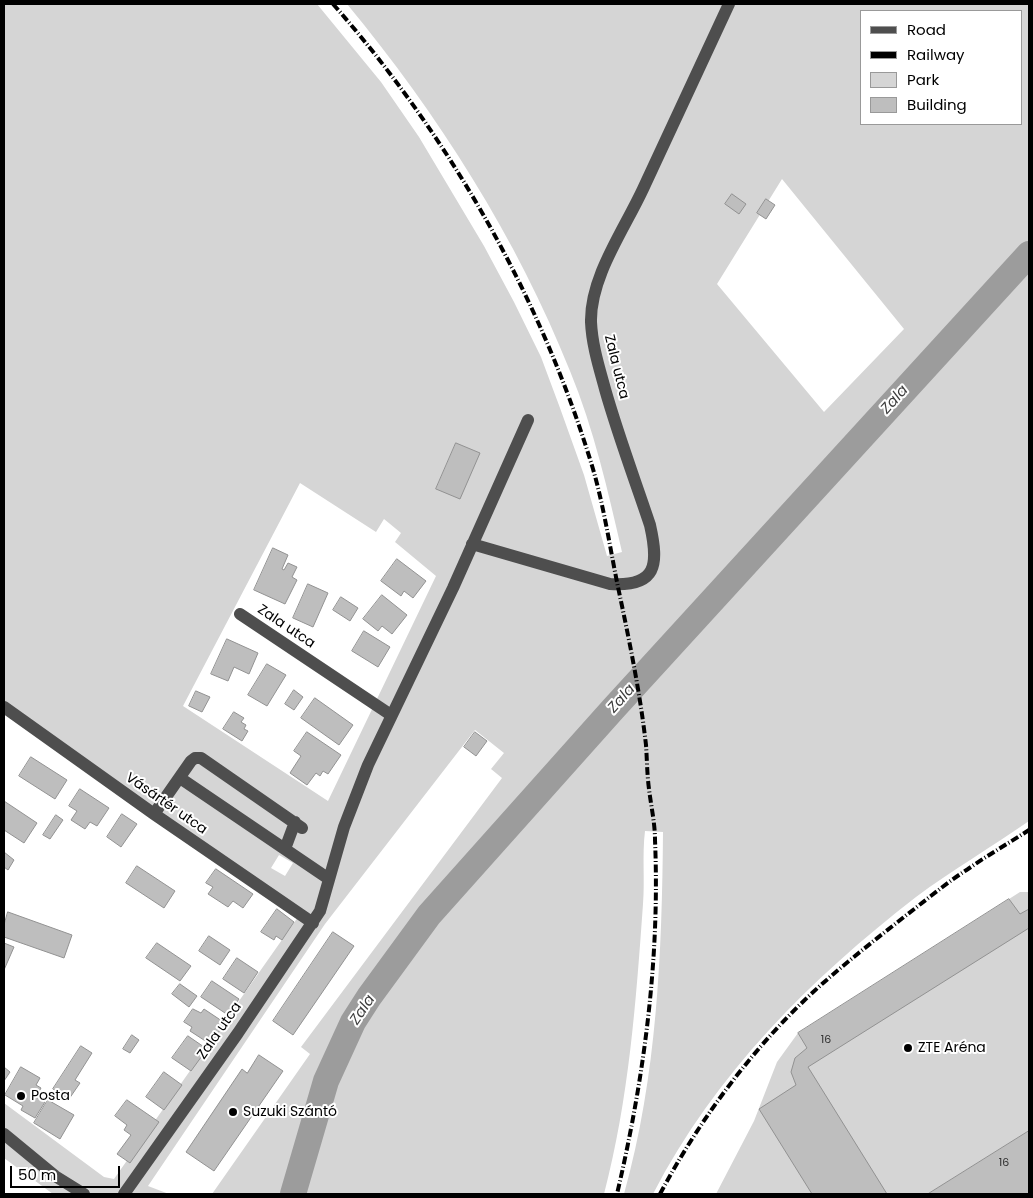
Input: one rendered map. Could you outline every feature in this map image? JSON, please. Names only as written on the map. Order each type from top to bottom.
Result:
[{"type":"street","name":"Zala utca","points":[[472,544],[610,584],[640,582],[650,572],[655,560],[654,543],[650,525],[610,405],[594,350],[591,326],[592,306],[603,269],[642,192],[729,4]]},
{"type":"street","name":"Zala utca","points":[[124,1194],[313,923],[323,903],[344,827],[368,765],[453,588],[528,420]]},
{"type":"street","name":"Zala utca","points":[[240,614],[391,715]]},
{"type":"street","name":"Vásártér utca","points":[[4,707],[154,814],[313,923]]},
{"type":"street","points":[[154,814],[191,760],[200,758],[298,825],[285,849]]},
{"type":"street","points":[[180,778],[329,879]]},
{"type":"street","points":[[4,1134],[55,1176],[84,1194]]},
{"type":"green space","points":[[4,4],[317,4],[381,82],[419,137],[484,246],[514,302],[541,357],[560,408],[584,475],[607,556],[622,552],[606,483],[579,393],[526,273],[500,225],[444,133],[381,46],[347,4],[1029,4],[1029,821],[916,897],[877,928],[803,995],[768,1031],[705,1108],[653,1194],[624,1194],[635,1150],[651,1060],[659,969],[663,832],[645,831],[643,904],[630,1050],[620,1122],[604,1194],[212,1194],[310,1054],[301,1047],[502,778],[491,769],[504,753],[475,730],[325,924],[148,1186],[169,1194],[53,1194],[4,1158],[4,1103],[104,1177],[114,1179],[298,917],[4,713]],"holes":[[[782,179],[904,329],[824,412],[717,284]],[[300,483],[376,532],[384,519],[401,533],[395,542],[436,576],[328,801],[183,706]],[[279,855],[293,863],[285,876],[271,868]]]},
{"type":"green space","name":"ZTE Aréna","points":[[1020,892],[1029,892],[1029,1194],[716,1194],[754,1121],[777,1062],[798,1033]]},
{"type":"building","points":[[732,194],[746,204],[739,214],[725,204]]},
{"type":"building","points":[[766,199],[775,205],[766,219],[757,213]]},
{"type":"building","points":[[456,443],[480,453],[460,499],[436,489]]},
{"type":"building","points":[[273,548],[288,555],[282,569],[284,570],[288,563],[297,567],[292,577],[297,580],[285,604],[254,590]]},
{"type":"building","points":[[397,559],[426,581],[413,598],[404,591],[401,596],[381,581]]},
{"type":"building","points":[[308,584],[328,593],[313,627],[293,618]]},
{"type":"building","points":[[382,595],[407,615],[392,634],[382,626],[378,631],[363,619]]},
{"type":"building","points":[[341,597],[358,608],[350,621],[333,610]]},
{"type":"building","points":[[364,631],[390,647],[378,667],[352,651]]},
{"type":"building","points":[[227,639],[258,653],[249,674],[234,667],[228,681],[211,674]]},
{"type":"building","points":[[267,664],[286,675],[267,706],[248,695]]},
{"type":"building","points":[[294,690],[303,697],[294,710],[285,704]]},
{"type":"building","points":[[196,691],[210,697],[202,712],[189,706]]},
{"type":"building","points":[[315,698],[353,725],[339,745],[301,718]]},
{"type":"building","points":[[234,712],[244,718],[241,722],[246,725],[244,729],[248,731],[242,741],[223,729]]},
{"type":"building","points":[[307,732],[341,755],[328,774],[323,771],[320,776],[316,773],[307,785],[290,773],[301,756],[294,751]]},
{"type":"building","points":[[475,732],[487,741],[476,756],[464,747]]},
{"type":"building","points":[[31,757],[67,780],[55,799],[19,776]]},
{"type":"building","points":[[80,789],[109,808],[97,826],[90,822],[85,829],[71,820],[77,811],[69,806]]},
{"type":"building","points":[[4,801],[37,823],[24,843],[4,830]]},
{"type":"building","points":[[122,814],[137,824],[121,847],[107,837]]},
{"type":"building","points":[[56,815],[63,820],[50,839],[43,835]]},
{"type":"building","points":[[4,852],[14,860],[8,870],[4,867]]},
{"type":"building","points":[[137,866],[175,891],[164,908],[126,883]]},
{"type":"building","points":[[216,869],[253,894],[243,908],[233,901],[228,907],[208,894],[213,887],[206,883]]},
{"type":"building","name":"ZTE Aréna","points":[[1009,899],[1020,914],[1029,909],[1029,928],[808,1067],[887,1194],[812,1194],[759,1109],[796,1085],[791,1072],[795,1058],[807,1048],[798,1033]]},
{"type":"building","points":[[277,909],[294,922],[282,940],[276,936],[274,940],[261,932]]},
{"type":"building","points":[[8,912],[72,935],[64,958],[4,937],[4,925]]},
{"type":"building","points":[[333,932],[354,946],[293,1035],[273,1021]]},
{"type":"building","points":[[209,936],[230,950],[220,965],[199,951]]},
{"type":"building","points":[[4,943],[14,947],[4,970]]},
{"type":"building","points":[[157,943],[191,966],[180,981],[146,958]]},
{"type":"building","points":[[237,958],[258,972],[244,993],[223,979]]},
{"type":"building","points":[[212,981],[239,999],[228,1015],[201,997]]},
{"type":"building","points":[[180,984],[197,996],[189,1007],[172,994]]},
{"type":"building","points":[[193,1009],[201,1013],[204,1009],[225,1023],[210,1044],[190,1031],[192,1027],[184,1022]]},
{"type":"building","points":[[132,1035],[139,1040],[130,1053],[123,1049]]},
{"type":"building","points":[[188,1036],[207,1049],[191,1071],[172,1058]]},
{"type":"building","points":[[81,1046],[92,1053],[75,1080],[80,1083],[69,1099],[53,1089]]},
{"type":"building","name":"Suzuki Szántó","points":[[259,1055],[283,1071],[214,1171],[186,1152],[242,1069],[247,1073]]},
{"type":"building","points":[[4,1067],[10,1072],[4,1081]]},
{"type":"building","points":[[21,1067],[40,1078],[36,1085],[41,1088],[36,1097],[45,1102],[35,1118],[21,1110],[23,1106],[5,1095]]},
{"type":"building","points":[[164,1072],[182,1085],[164,1110],[146,1097]]},
{"type":"building","points":[[48,1100],[74,1115],[60,1139],[34,1123]]},
{"type":"building","points":[[127,1100],[159,1122],[130,1163],[117,1154],[131,1135],[124,1130],[127,1125],[115,1116]]},
{"type":"building","points":[[1029,1131],[1029,1194],[928,1194]]},
{"type":"waterway","name":"Zala","points":[[293,1194],[326,1081],[353,1022],[429,915],[613,709],[1029,254]]},
{"type":"railway","points":[[333,4],[376,55],[416,109],[488,223],[519,282],[547,343],[572,406],[593,469],[600,498],[641,705],[655,840],[655,929],[648,1019],[635,1107],[617,1194]]},
{"type":"railway","points":[[660,1194],[693,1137],[712,1109],[753,1056],[798,1007],[852,958],[944,886],[1029,830]]},
{"type":"place","name":"ZTE Aréna","points":[[908,1048]]},
{"type":"place","name":"Posta","points":[[21,1096]]},
{"type":"place","name":"Suzuki Szántó","points":[[233,1112]]}]
